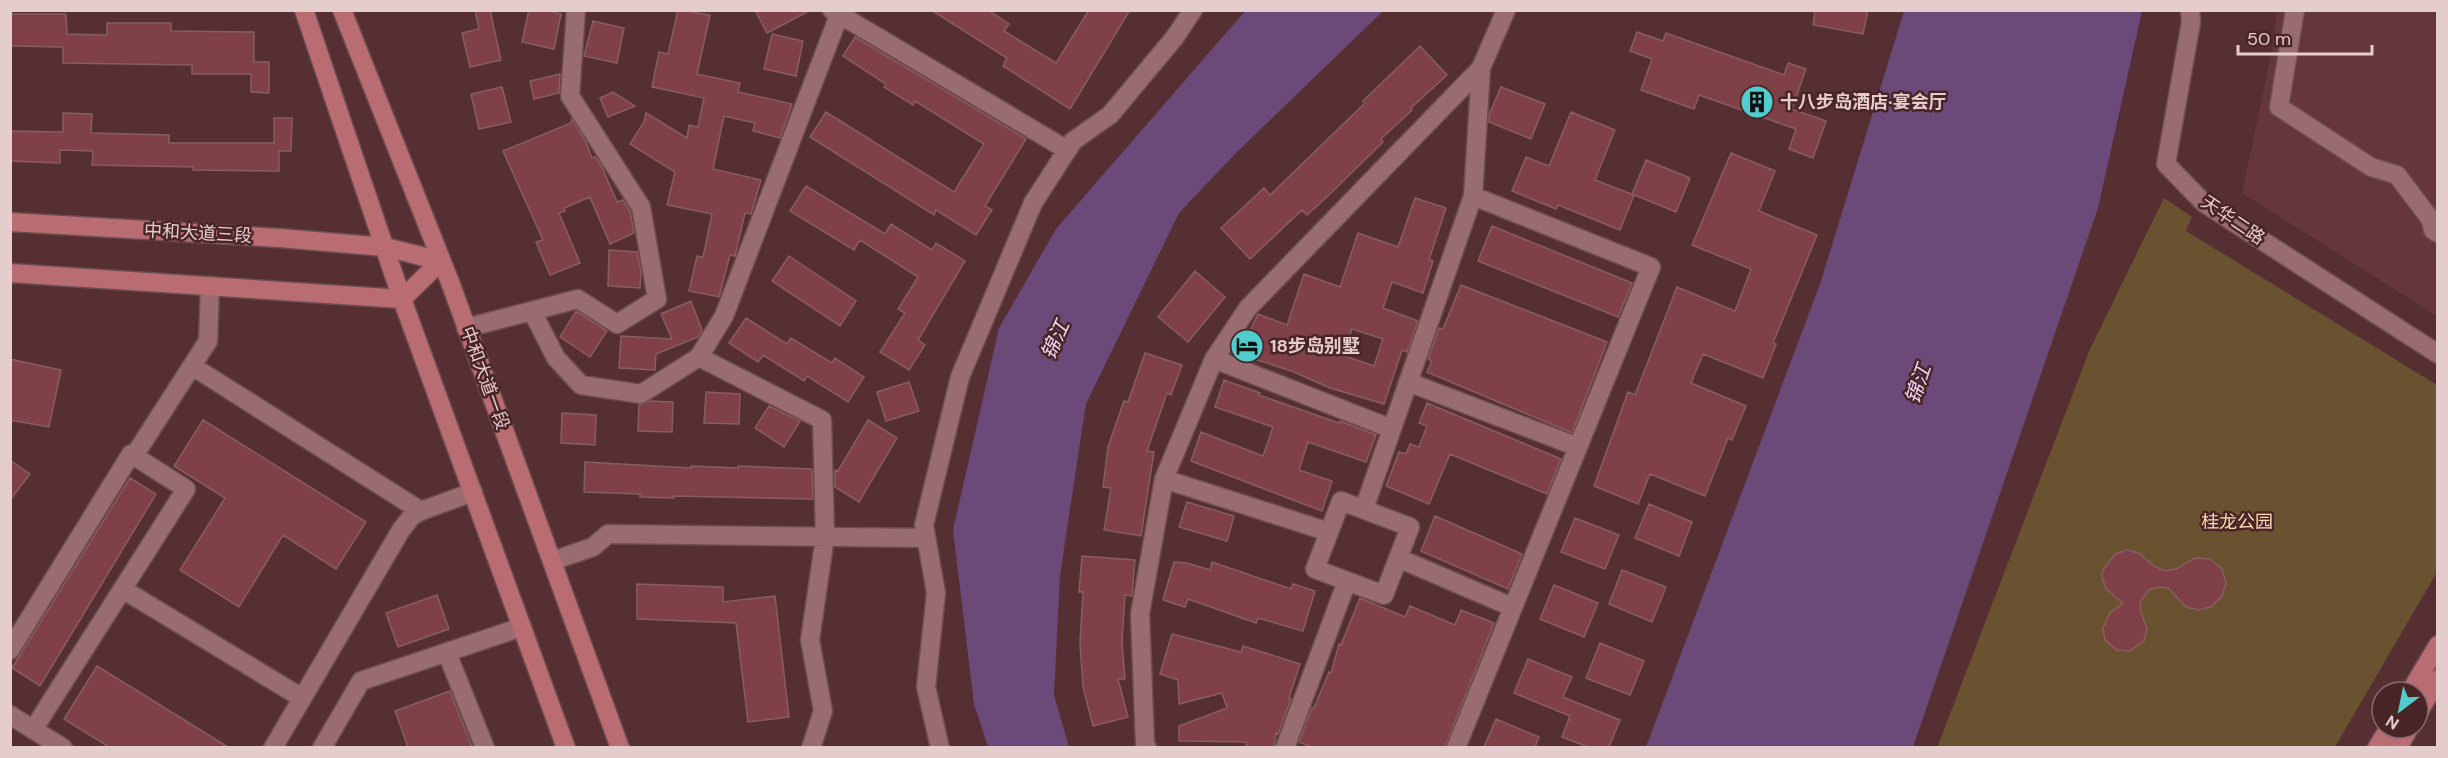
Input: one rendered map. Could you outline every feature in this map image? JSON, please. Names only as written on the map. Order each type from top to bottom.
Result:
[{"type":"main road","points":[[304,10],[402,299],[566,747]]},
{"type":"main road","name":"中和大道一段","points":[[342,10],[441,261],[620,747]]},
{"type":"main road","name":"中和大道三段","points":[[10,222],[280,238],[385,247],[441,261]]},
{"type":"main road","points":[[10,273],[402,299],[441,261]]},
{"type":"main road","points":[[2417,680],[2438,645]]},
{"type":"main road","points":[[2430,693],[2438,679]]},
{"type":"street","points":[[466,328],[578,300],[617,324],[657,299],[641,207],[570,96],[576,10]]},
{"type":"street","points":[[940,747],[926,687],[936,593],[924,525],[960,377],[1033,203],[1073,141],[1110,115],[1175,37],[1193,10]]},
{"type":"street","points":[[1364,510],[1473,196],[1481,68],[1506,10]]},
{"type":"street","name":"天华二路","points":[[2190,10],[2191,22],[2166,164],[2204,203],[2438,354]]},
{"type":"street","points":[[2295,10],[2279,107],[2371,167],[2397,175],[2419,201],[2431,220],[2433,230],[2438,233]]},
{"type":"street","points":[[532,313],[556,358],[581,385],[641,394],[699,357],[724,316],[837,12],[1067,150]]},
{"type":"street","points":[[1147,747],[1140,614],[1164,479],[1214,359],[1248,308],[1481,68]]},
{"type":"street","points":[[1456,747],[1651,267],[1473,196]]},
{"type":"street","points":[[134,456],[208,341],[210,286]]},
{"type":"street","points":[[699,357],[822,420],[825,537],[810,640],[823,711],[811,747]]},
{"type":"street","points":[[1214,359],[1392,429]]},
{"type":"street","points":[[192,366],[422,511]]},
{"type":"street","points":[[1408,382],[1578,447]]},
{"type":"street","points":[[10,650],[130,454],[186,489],[124,590],[33,729]]},
{"type":"street","points":[[1164,479],[1329,532]]},
{"type":"street","points":[[273,747],[401,530],[412,516],[473,492]]},
{"type":"street","points":[[1341,501],[1364,510],[1410,527],[1384,596],[1315,569],[1341,501]]},
{"type":"street","points":[[552,561],[593,547],[608,534],[926,538]]},
{"type":"street","points":[[1398,558],[1512,607]]},
{"type":"street","points":[[1285,747],[1347,581]]},
{"type":"street","points":[[124,590],[302,698]]},
{"type":"street","points":[[322,747],[362,681],[522,627]]},
{"type":"street","points":[[447,652],[484,747]]},
{"type":"street","points":[[10,715],[63,747]]},
{"type":"shaded area","points":[[2277,11],[2437,11],[2437,316],[2242,193],[2272,51]]},
{"type":"green space","name":"桂龙公园","points":[[2164,198],[2192,217],[2186,231],[2437,385],[2437,572],[2374,680],[2370,680],[2370,687],[2335,747],[1937,748],[2090,349]]},
{"type":"water","name":"锦江","points":[[1246,10],[1383,11],[1236,153],[1179,213],[1086,404],[1060,575],[1054,695],[1069,747],[988,747],[974,704],[953,530],[999,328],[1056,229]]},
{"type":"water","name":"锦江","points":[[1904,11],[2142,11],[2098,208],[1913,747],[1646,747],[1820,284]]},
{"type":"building","points":[[475,10],[490,10],[501,60],[470,67],[462,33],[479,29]]},
{"type":"building","points":[[529,10],[546,10],[561,14],[554,49],[522,42]]},
{"type":"building","points":[[678,10],[710,15],[697,74],[740,83],[738,92],[792,104],[780,138],[753,131],[755,123],[724,116],[713,169],[761,180],[751,214],[745,213],[735,256],[730,255],[719,297],[689,291],[697,256],[703,257],[712,214],[667,205],[675,172],[630,144],[644,122],[646,113],[687,138],[689,125],[698,127],[704,98],[652,87],[659,52],[668,54]]},
{"type":"building","points":[[755,10],[811,10],[767,33]]},
{"type":"building","points":[[931,10],[988,10],[1009,24],[1004,31],[1056,63],[1089,10],[1130,10],[1070,109],[1003,66],[1007,58]]},
{"type":"building","points":[[1815,10],[1868,10],[1863,34],[1813,25]]},
{"type":"building","points":[[10,14],[66,14],[67,34],[107,35],[107,23],[171,23],[171,31],[254,32],[254,62],[269,62],[269,93],[251,92],[251,74],[192,74],[192,65],[63,63],[63,47],[10,46]]},
{"type":"building","points":[[593,21],[624,28],[617,63],[584,56]]},
{"type":"building","name":"十八步岛酒店·宴会厅","points":[[1637,32],[1663,41],[1666,33],[1784,75],[1788,63],[1806,69],[1792,109],[1826,121],[1813,158],[1789,149],[1796,129],[1699,95],[1694,109],[1641,90],[1652,59],[1630,51]]},
{"type":"building","points":[[772,34],[803,41],[796,76],[764,69]]},
{"type":"building","points":[[855,37],[1026,139],[985,206],[992,210],[976,235],[936,210],[934,215],[810,137],[826,112],[954,192],[984,144],[915,101],[913,105],[884,87],[886,84],[843,56]]},
{"type":"building","points":[[1420,46],[1447,75],[1411,108],[1412,110],[1381,139],[1383,142],[1329,195],[1307,215],[1302,210],[1250,259],[1221,228],[1264,188],[1270,195]]},
{"type":"building","points":[[560,74],[559,93],[534,99],[530,81]]},
{"type":"building","points":[[502,87],[511,122],[479,129],[471,94]]},
{"type":"building","points":[[1501,87],[1545,104],[1531,139],[1489,122],[1489,115]]},
{"type":"building","points":[[613,92],[635,106],[608,117],[600,98]]},
{"type":"building","points":[[1571,112],[1615,130],[1595,180],[1634,195],[1620,230],[1558,205],[1556,209],[1512,191],[1526,157],[1549,166]]},
{"type":"building","points":[[63,113],[92,114],[91,133],[169,135],[169,143],[274,143],[274,118],[292,118],[291,151],[279,151],[279,171],[92,165],[93,151],[60,150],[60,163],[10,161],[10,131],[63,132]]},
{"type":"building","points":[[572,119],[585,140],[592,158],[595,157],[601,165],[617,202],[623,200],[630,211],[634,233],[610,244],[590,197],[564,208],[565,211],[559,213],[580,263],[550,275],[536,242],[543,240],[503,151],[571,123]]},
{"type":"building","points":[[1731,153],[1775,171],[1759,211],[1817,235],[1773,343],[1776,344],[1763,378],[1703,354],[1691,383],[1746,406],[1732,440],[1728,438],[1705,496],[1650,474],[1638,504],[1594,486],[1628,392],[1635,395],[1677,287],[1735,311],[1751,269],[1692,245]]},
{"type":"building","points":[[1646,160],[1690,178],[1676,212],[1632,194]]},
{"type":"building","points":[[806,186],[885,234],[891,224],[932,250],[936,243],[965,261],[918,340],[925,345],[909,370],[880,352],[905,313],[898,309],[918,277],[860,240],[854,250],[790,211]]},
{"type":"building","points":[[1415,198],[1446,208],[1429,260],[1433,261],[1423,293],[1392,282],[1383,308],[1418,321],[1407,352],[1402,350],[1384,404],[1330,388],[1294,372],[1239,354],[1258,314],[1287,325],[1304,274],[1340,287],[1358,233],[1398,247]],"holes":[[[1352,329],[1383,339],[1374,366],[1342,355]]]},
{"type":"building","points":[[1492,226],[1632,283],[1618,317],[1478,261]]},
{"type":"building","points":[[609,250],[637,252],[641,272],[640,288],[608,286]]},
{"type":"building","points":[[789,256],[856,301],[840,326],[772,281]]},
{"type":"building","points":[[1195,271],[1225,297],[1188,342],[1158,317]]},
{"type":"building","points":[[1461,285],[1607,342],[1572,433],[1427,372],[1432,361],[1428,359],[1439,328],[1443,329]]},
{"type":"building","points":[[691,301],[702,330],[698,337],[656,354],[655,370],[619,368],[621,336],[672,339],[661,314]]},
{"type":"building","points":[[576,311],[607,331],[590,357],[560,337]]},
{"type":"building","points":[[746,318],[787,344],[791,338],[832,363],[835,358],[864,377],[848,402],[807,376],[804,381],[763,355],[758,362],[729,343]]},
{"type":"building","points":[[1145,353],[1182,365],[1171,395],[1167,393],[1147,451],[1154,452],[1141,536],[1104,530],[1111,488],[1103,487],[1108,447],[1124,401],[1128,402]]},
{"type":"building","points":[[10,359],[61,370],[49,427],[10,420]]},
{"type":"building","points":[[1224,380],[1260,393],[1259,395],[1376,435],[1366,462],[1308,442],[1299,470],[1332,481],[1322,511],[1191,461],[1201,432],[1263,456],[1273,427],[1215,407]]},
{"type":"building","points":[[909,382],[919,411],[886,421],[877,392]]},
{"type":"building","points":[[706,392],[740,394],[739,424],[704,423]]},
{"type":"building","points":[[650,401],[673,402],[672,432],[638,431],[639,405]]},
{"type":"building","points":[[1427,403],[1561,459],[1547,494],[1450,454],[1429,504],[1386,486],[1399,452],[1406,454],[1410,444],[1419,447],[1427,426],[1419,423]]},
{"type":"building","points":[[769,406],[800,421],[784,447],[755,428]]},
{"type":"building","points":[[562,413],[596,415],[595,445],[561,443]]},
{"type":"building","points":[[203,420],[366,522],[336,569],[283,535],[239,607],[180,570],[225,498],[174,466]]},
{"type":"building","points":[[868,420],[897,438],[859,502],[835,487],[835,470],[838,471]]},
{"type":"building","points":[[10,460],[30,474],[10,500]]},
{"type":"building","points":[[585,462],[691,468],[691,466],[738,468],[738,466],[812,469],[813,499],[640,497],[640,494],[584,492]]},
{"type":"building","points":[[130,478],[156,494],[40,686],[12,668]]},
{"type":"building","points":[[1187,502],[1234,516],[1227,541],[1179,527]]},
{"type":"building","points":[[1649,504],[1692,522],[1679,556],[1635,538]]},
{"type":"building","points":[[1435,516],[1522,554],[1508,589],[1421,551]]},
{"type":"building","points":[[1575,518],[1619,535],[1605,569],[1561,552]]},
{"type":"building","points":[[2127,550],[2139,553],[2154,566],[2165,571],[2176,569],[2195,558],[2210,559],[2222,569],[2226,583],[2222,596],[2211,607],[2199,610],[2186,607],[2168,588],[2159,587],[2149,590],[2140,602],[2147,629],[2144,641],[2129,651],[2117,650],[2105,640],[2103,628],[2110,613],[2123,603],[2106,589],[2102,577],[2103,570],[2115,554]]},
{"type":"building","points":[[1082,556],[1135,560],[1132,596],[1125,595],[1122,642],[1125,679],[1118,679],[1128,717],[1093,726],[1083,687],[1080,643],[1083,592],[1079,592]]},
{"type":"building","points":[[1174,562],[1187,563],[1210,570],[1212,562],[1291,589],[1293,584],[1315,591],[1303,631],[1258,618],[1256,623],[1188,599],[1185,607],[1163,600]]},
{"type":"building","points":[[1622,570],[1666,587],[1652,622],[1609,604]]},
{"type":"building","points":[[637,584],[723,587],[723,602],[775,596],[789,717],[748,722],[736,623],[637,619]]},
{"type":"building","points":[[1554,585],[1598,603],[1584,637],[1540,619]]},
{"type":"building","points":[[437,595],[449,629],[398,647],[386,613]]},
{"type":"building","points":[[1360,598],[1405,617],[1410,606],[1455,625],[1461,610],[1494,623],[1445,747],[1312,747],[1299,742],[1312,708],[1314,708],[1329,672],[1331,673],[1339,644],[1341,645]]},
{"type":"building","points":[[1172,634],[1241,652],[1243,646],[1300,664],[1289,698],[1291,699],[1278,734],[1276,733],[1274,747],[1247,747],[1246,742],[1179,741],[1179,726],[1227,708],[1222,693],[1179,704],[1178,680],[1160,674]]},
{"type":"building","points":[[1600,643],[1644,661],[1630,695],[1586,678]]},
{"type":"building","points":[[1528,659],[1572,677],[1563,697],[1620,720],[1609,747],[1588,747],[1562,737],[1570,716],[1514,693]]},
{"type":"building","points":[[97,666],[228,747],[109,747],[64,719]]},
{"type":"building","points":[[450,691],[472,747],[408,747],[395,711]]},
{"type":"building","points":[[1496,719],[1539,737],[1535,747],[1484,747]]},
{"type":"place","name":"十八步岛酒店·宴会厅","points":[[1757,102]]},
{"type":"place","name":"18步岛别墅","points":[[1247,346]]}]
